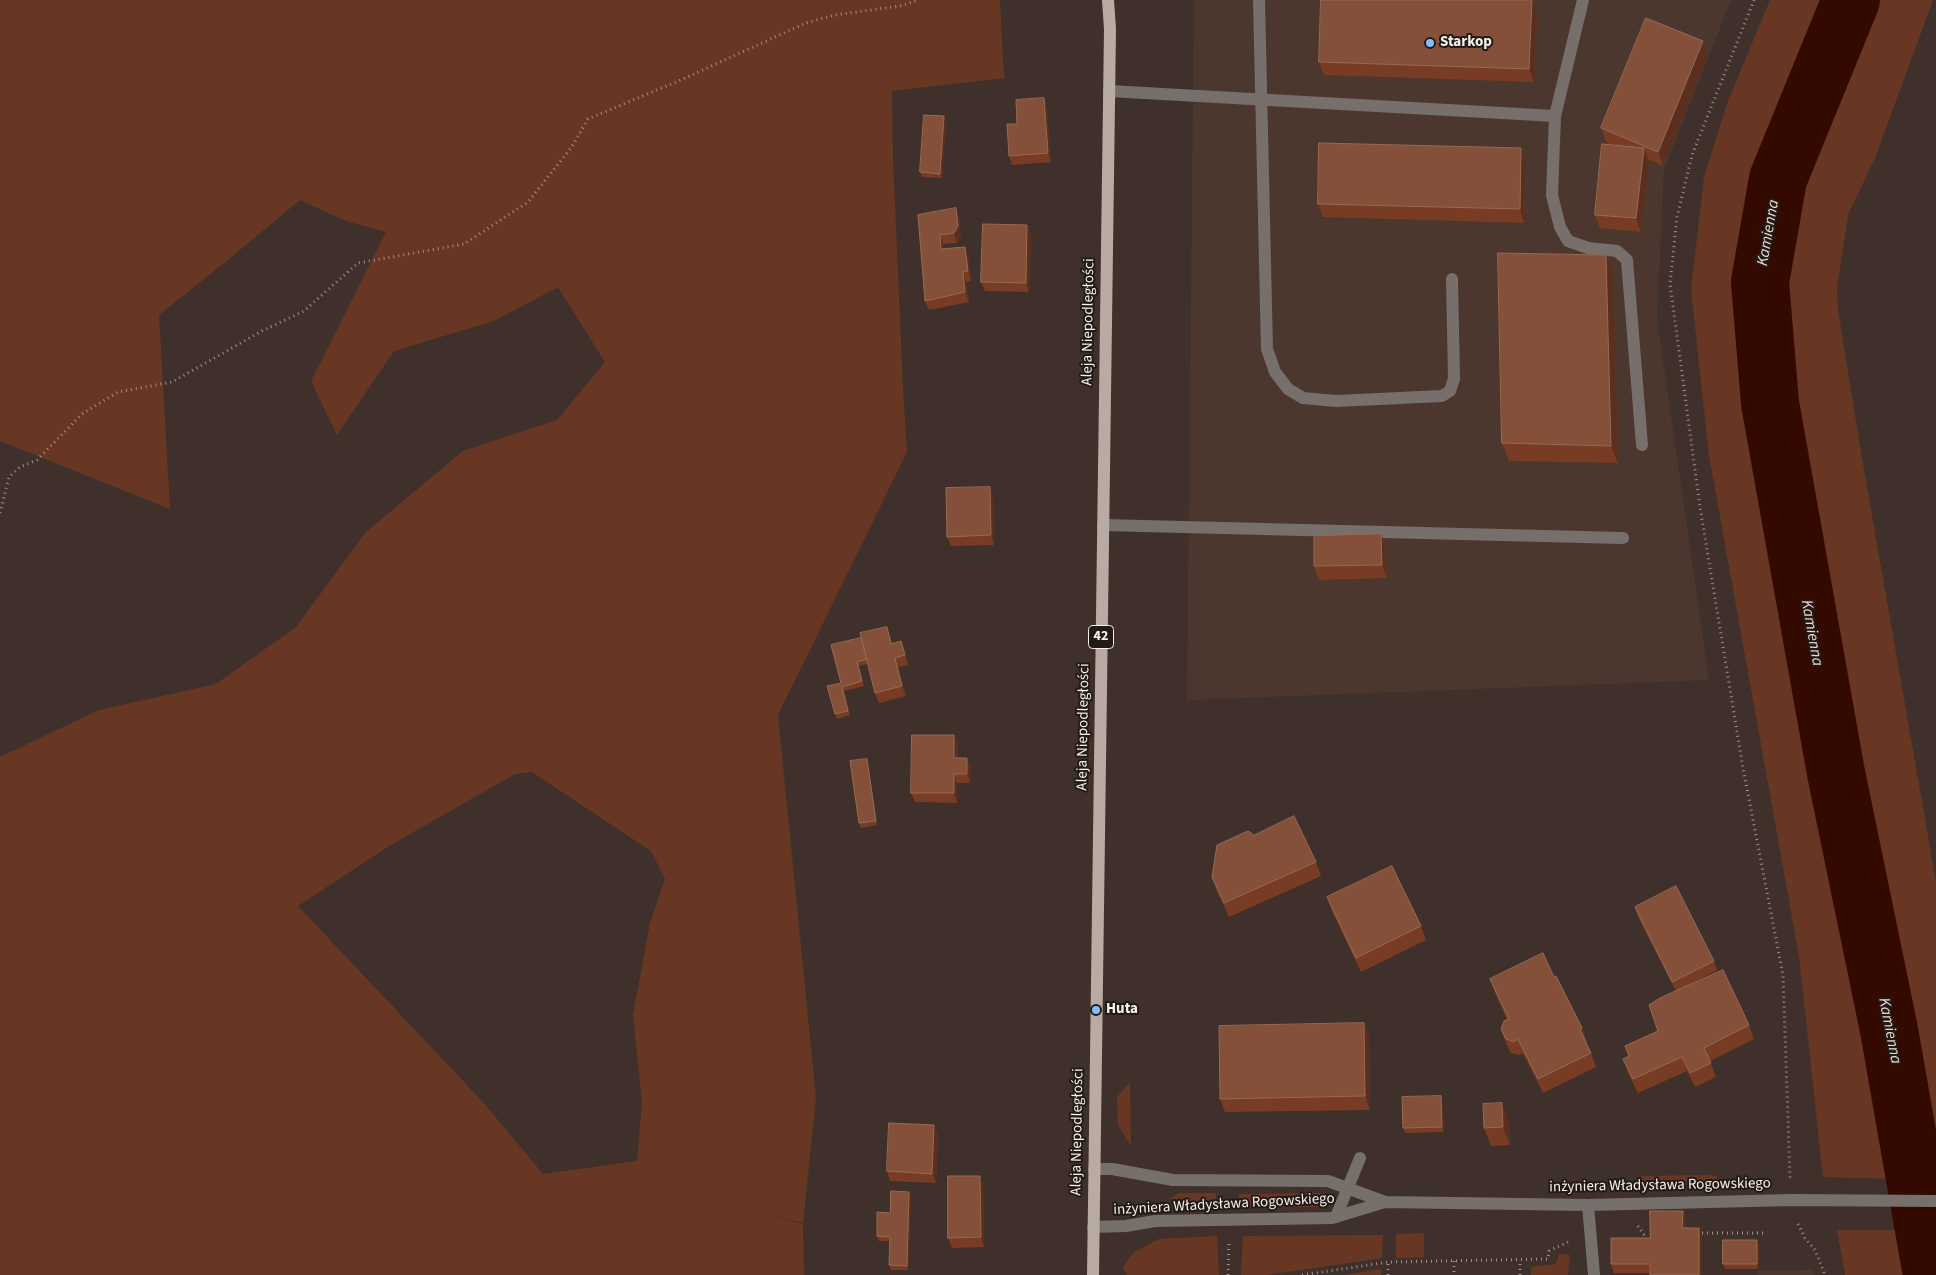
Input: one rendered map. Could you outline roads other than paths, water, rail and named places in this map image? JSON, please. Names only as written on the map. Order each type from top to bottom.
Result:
[{"type":"main road","name":"Aleja Niepodległości","points":[[1093,1275],[1109,91],[1108,0]]},
{"type":"street","points":[[1259,0],[1266,349],[1275,372],[1288,389],[1304,398],[1336,401],[1436,397],[1450,391],[1454,379],[1452,279]]},
{"type":"street","points":[[1583,0],[1555,116],[1552,194],[1560,227],[1568,241],[1588,248],[1617,251],[1627,260],[1642,445]]},
{"type":"street","points":[[1109,91],[1555,116]]},
{"type":"street","points":[[1103,525],[1623,538]]},
{"type":"street","points":[[1336,1217],[1360,1158]]},
{"type":"street","name":"inżyniera Władysława Rogowskiego","points":[[1094,1168],[1112,1169],[1173,1180],[1328,1181],[1385,1202]]},
{"type":"street","name":"inżyniera Władysława Rogowskiego","points":[[1093,1227],[1126,1226],[1155,1221],[1336,1217],[1385,1202],[1588,1204],[1790,1200],[1936,1201]]},
{"type":"street","points":[[1588,1204],[1594,1275]]},
{"type":"waterway","name":"Kamienna","points":[[1851,0],[1778,179],[1760,282],[1770,403],[1836,773],[1889,1030],[1932,1275]]},
{"type":"place","name":"Starkop","points":[[1430,43]]},
{"type":"place","name":"Huta","points":[[1096,1010]]}]
